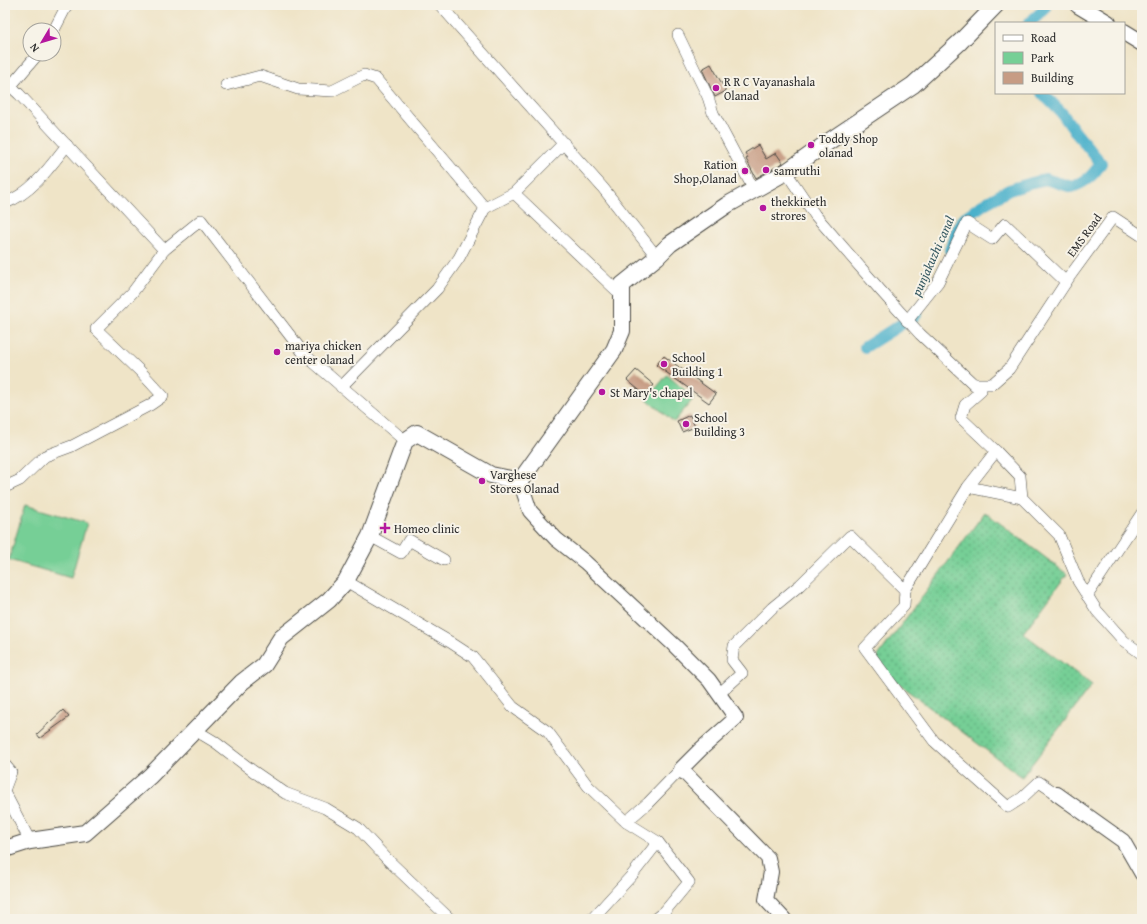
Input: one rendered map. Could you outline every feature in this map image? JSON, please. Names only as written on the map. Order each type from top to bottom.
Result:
[{"type":"main road","points":[[5,849],[30,841],[85,833],[150,776],[242,682],[264,665],[281,638],[329,600],[346,581],[370,536],[405,441],[417,433],[491,475],[520,481],[614,350],[622,331],[622,285],[657,257],[670,244],[727,206],[786,172],[913,85],[960,42],[996,5]]},
{"type":"main road","points":[[1078,5],[1106,22]]},
{"type":"main road","points":[[1125,33],[1142,43]]},
{"type":"street","points":[[58,22],[67,5]]},
{"type":"street","points":[[440,5],[603,188],[657,257]]},
{"type":"street","points":[[678,35],[708,97],[713,113],[754,190]]},
{"type":"street","points":[[30,62],[8,85],[67,145],[164,250]]},
{"type":"street","points":[[226,85],[260,76],[298,89],[332,91],[364,76],[376,79],[485,208]]},
{"type":"street","points":[[341,387],[437,289],[459,258],[485,208],[514,193],[564,143]]},
{"type":"street","points":[[5,203],[14,200],[41,178],[67,145]]},
{"type":"street","points":[[786,172],[815,215],[852,259],[920,334],[981,391],[965,405],[961,418],[1020,476],[1022,498]]},
{"type":"street","points":[[514,193],[616,290],[622,285]]},
{"type":"street","name":"EMS Road","points":[[1068,279],[1113,217],[1142,236]]},
{"type":"street","points":[[5,487],[20,480],[45,456],[72,446],[150,405],[163,396],[140,371],[96,329],[132,293],[164,250],[201,220],[304,355],[405,441]]},
{"type":"street","points":[[908,320],[938,282],[967,223],[992,239],[1005,224],[1068,279],[1009,369],[992,384],[974,384]]},
{"type":"street","points":[[996,451],[968,487],[905,590],[904,606],[865,648],[934,741],[1008,807],[1022,798],[1039,782],[1123,841],[1142,874]]},
{"type":"street","points":[[520,481],[530,511],[556,539],[585,562],[709,680],[736,718],[701,749],[648,803],[626,822]]},
{"type":"street","points":[[968,487],[1022,498],[1059,535],[1078,581],[1097,611],[1124,642],[1142,654]]},
{"type":"street","points":[[1087,596],[1142,513]]},
{"type":"street","points":[[370,536],[401,553],[409,540],[444,560]]},
{"type":"street","points":[[719,694],[742,674],[732,660],[734,646],[772,608],[800,585],[850,536],[905,590]]},
{"type":"street","points":[[346,581],[474,657],[513,707],[548,732],[588,786],[626,822],[658,842],[689,882],[665,910],[655,919]]},
{"type":"street","points":[[195,730],[285,793],[325,808],[358,828],[450,919]]},
{"type":"street","points":[[5,765],[11,772],[5,788]]},
{"type":"street","points":[[681,769],[768,858],[771,872],[766,900],[784,919]]},
{"type":"street","points":[[5,793],[30,841]]},
{"type":"street","points":[[592,919],[633,874],[658,842]]},
{"type":"green space","points":[[667,375],[694,398],[674,422],[647,399]]},
{"type":"green space","points":[[25,505],[87,523],[71,578],[9,560]]},
{"type":"green space","points":[[985,512],[1067,574],[1023,633],[1092,685],[1022,777],[872,664]]},
{"type":"building","points":[[711,64],[726,91],[715,97],[702,69]]},
{"type":"building","points":[[758,145],[766,159],[776,153],[783,163],[756,178],[746,159],[748,158],[745,153]]},
{"type":"building","points":[[664,356],[716,394],[709,403],[656,365]]},
{"type":"building","points":[[636,370],[654,385],[645,395],[627,380]]},
{"type":"building","name":"School Building 3","points":[[690,415],[695,427],[682,432],[677,421]]},
{"type":"building","points":[[63,710],[69,717],[40,738],[37,734]]},
{"type":"waterway","points":[[1030,22],[1045,9],[1044,5]]},
{"type":"waterway","name":"punjakuzhi canal","points":[[950,250],[958,228],[964,218],[984,204],[1009,190],[1045,179],[1072,187],[1089,178],[1101,163],[1061,112],[1043,94]]},
{"type":"waterway","name":"punjakuzhi canal","points":[[865,347],[916,315]]},
{"type":"place","name":"R R C Vayanashala Olanad","points":[[716,88]]},
{"type":"place","name":"Toddy Shop olanad","points":[[811,145]]},
{"type":"place","name":"samruthi","points":[[766,170]]},
{"type":"place","name":"Ration Shop,Olanad","points":[[745,171]]},
{"type":"place","name":"thekkineth strores","points":[[763,208]]},
{"type":"place","name":"mariya chicken center olanad","points":[[277,352]]},
{"type":"place","name":"School Building 1","points":[[664,364]]},
{"type":"place","name":"St Mary's chapel","points":[[602,392]]},
{"type":"place","name":"School Building 3","points":[[686,424]]},
{"type":"place","name":"Varghese Stores Olanad","points":[[482,481]]},
{"type":"place","name":"Homeo clinic","points":[[385,528]]}]
